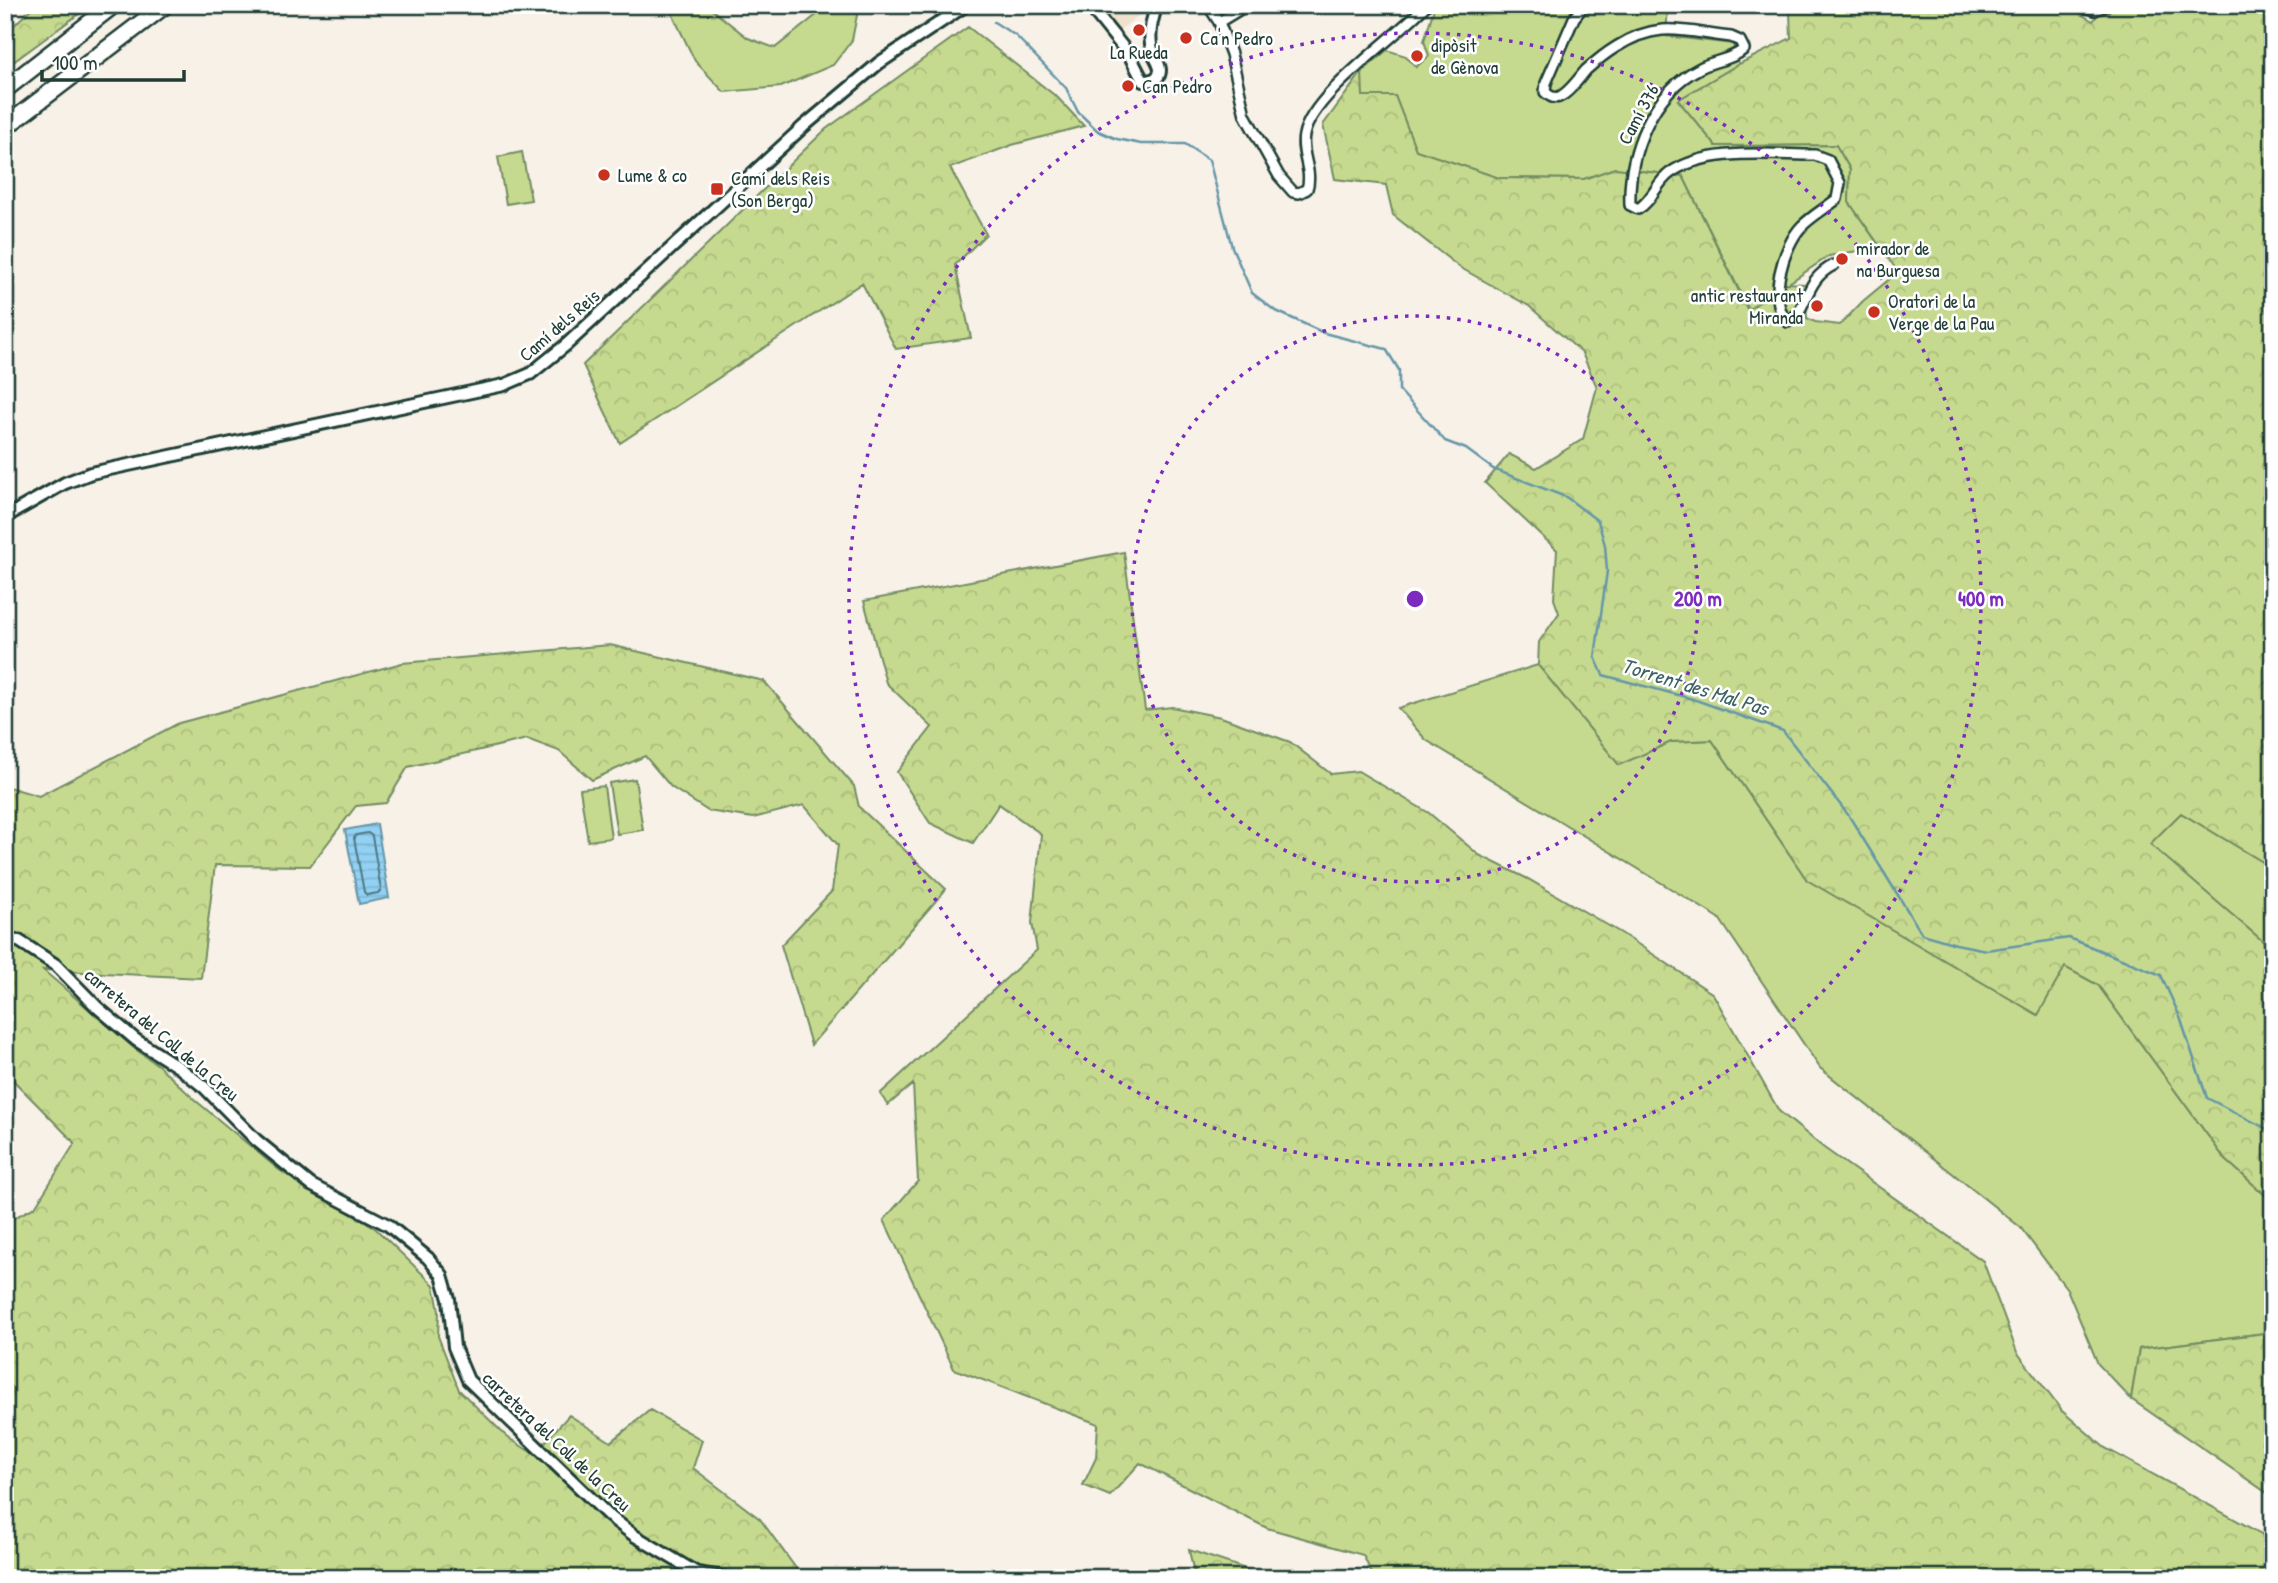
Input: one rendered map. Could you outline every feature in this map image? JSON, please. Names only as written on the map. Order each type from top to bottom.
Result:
[{"type":"highway","points":[[5,89],[113,5]]},
{"type":"highway","points":[[5,127],[165,5]]},
{"type":"street","name":"Camí dels Reis","points":[[5,517],[65,483],[91,473],[504,385],[530,374],[566,345],[814,118],[879,64],[966,5]]},
{"type":"street","points":[[1089,5],[1130,57],[1143,81],[1150,81],[1160,70],[1150,42],[1157,5]]},
{"type":"street","points":[[1208,5],[1219,22],[1231,54],[1245,115],[1279,176],[1293,192],[1299,193],[1307,189],[1310,181],[1304,153],[1304,135],[1317,109],[1351,73],[1426,5]]},
{"type":"street","points":[[1219,22],[1247,5]]},
{"type":"street","name":"Camí 376","points":[[1584,5],[1574,18],[1546,83],[1545,92],[1550,97],[1562,95],[1589,67],[1615,48],[1647,32],[1671,28],[1731,37],[1740,41],[1744,49],[1735,57],[1702,67],[1670,89],[1655,113],[1633,162],[1629,188],[1630,205],[1638,209],[1646,204],[1658,182],[1687,162],[1724,156],[1815,155],[1828,160],[1840,183],[1837,199],[1801,226],[1784,257],[1779,278],[1779,300],[1788,322],[1796,318],[1818,276],[1835,265]]},
{"type":"street","points":[[2080,5],[2095,10],[2107,5]]},
{"type":"street","name":"carretera del Coll de la Creu","points":[[5,940],[19,941],[56,965],[97,1007],[136,1040],[204,1087],[256,1140],[311,1185],[388,1226],[428,1258],[442,1275],[449,1300],[454,1347],[468,1380],[610,1516],[635,1536],[697,1573],[728,1578]]},
{"type":"shaded area","points":[[1096,5],[1149,5],[1150,7],[1117,32]]},
{"type":"green space","points":[[35,5],[91,5],[5,68],[5,34]]},
{"type":"green space","points":[[668,5],[706,5],[748,38],[775,48],[829,5],[859,5],[852,40],[833,65],[781,87],[724,92],[695,61]]},
{"type":"green space","points":[[1435,5],[1668,5],[1666,36],[1733,44],[1739,64],[1678,100],[1716,146],[1836,145],[1850,169],[1849,202],[1880,247],[1829,256],[1749,310],[1683,176],[1615,168],[1584,179],[1499,178],[1416,150],[1395,96],[1362,97],[1362,72],[1387,50],[1406,56],[1416,67],[1429,56],[1424,41]]},
{"type":"green space","points":[[1784,5],[2065,5],[2093,21],[2105,5],[2273,5],[2273,868],[2181,813],[2150,844],[2273,950],[2273,1202],[2225,1159],[2098,985],[2065,967],[2038,1015],[1807,880],[1712,740],[1671,742],[1619,765],[1538,665],[1539,642],[1559,613],[1554,599],[1557,550],[1485,483],[1509,454],[1536,468],[1583,439],[1597,387],[1582,353],[1529,306],[1459,267],[1393,215],[1386,185],[1335,179],[1323,125],[1362,72],[1363,96],[1395,96],[1416,150],[1499,178],[1584,179],[1615,168],[1683,176],[1748,310],[1786,283],[1805,284],[1807,318],[1815,322],[1840,325],[1863,301],[1898,272],[1849,202],[1850,169],[1836,145],[1716,146],[1678,100],[1739,64],[1791,38],[1790,12]]},
{"type":"green space","points":[[968,27],[1058,98],[1084,126],[1012,145],[950,168],[986,234],[955,265],[971,338],[896,349],[862,283],[620,443],[583,365],[826,129]]},
{"type":"green space","points":[[522,152],[531,200],[506,204],[498,157]]},
{"type":"green space","points":[[1124,552],[1145,710],[1172,707],[1221,717],[1290,742],[1331,774],[1358,771],[1429,813],[1479,855],[1528,879],[1621,933],[1713,994],[1779,1111],[1824,1148],[1983,1261],[2017,1352],[2062,1411],[2105,1448],[2267,1537],[2273,1543],[2273,1578],[1374,1578],[1363,1555],[1267,1528],[1140,1463],[1110,1496],[1083,1485],[1096,1458],[1098,1424],[954,1369],[884,1220],[918,1181],[913,1084],[888,1105],[880,1094],[1037,950],[1032,923],[1041,834],[999,804],[973,843],[930,823],[897,772],[932,727],[886,683],[864,601]]},
{"type":"green space","points":[[610,645],[764,681],[854,786],[859,807],[946,889],[811,1045],[781,945],[832,891],[838,845],[804,805],[753,818],[708,811],[671,787],[645,756],[592,780],[559,751],[527,739],[408,767],[386,803],[356,806],[310,866],[215,865],[201,978],[43,970],[279,1170],[376,1229],[434,1285],[439,1311],[438,1336],[459,1390],[507,1437],[534,1454],[569,1415],[611,1442],[650,1410],[702,1440],[693,1468],[760,1519],[803,1578],[5,1578],[5,1225],[35,1207],[75,1143],[5,1072],[5,786],[39,796],[179,723],[402,663]]},
{"type":"green space","points":[[1538,665],[1619,764],[1671,742],[1712,740],[1807,880],[2065,967],[2098,985],[2225,1159],[2273,1202],[2273,1332],[2139,1349],[2131,1399],[2098,1364],[2067,1289],[2020,1227],[1820,1068],[1719,918],[1426,740],[1398,708]]},
{"type":"green space","points":[[635,779],[643,830],[617,834],[609,783]]},
{"type":"green space","points":[[604,786],[611,838],[588,841],[580,789]]},
{"type":"green space","points":[[2181,813],[2273,868],[2273,950],[2149,844]]},
{"type":"green space","points":[[2273,1332],[2273,1497],[2131,1399],[2139,1349]]},
{"type":"green space","points":[[1189,1550],[1246,1569],[1252,1578],[1195,1578]]},
{"type":"water","points":[[377,824],[389,898],[359,904],[345,830]]},
{"type":"waterway","name":"Torrent des Mal Pas","points":[[994,22],[1016,36],[1066,88],[1078,112],[1098,131],[1117,139],[1141,144],[1185,144],[1209,160],[1232,247],[1252,293],[1274,310],[1324,333],[1386,349],[1399,370],[1399,390],[1445,441],[1466,449],[1493,469],[1566,497],[1598,521],[1605,545],[1607,571],[1595,657],[1603,675],[1693,699],[1783,731],[1849,816],[1922,934],[1986,950],[2069,938],[2161,975],[2180,1017],[2207,1098],[2273,1132]]},
{"type":"place","name":"La Rueda","points":[[1139,30]]},
{"type":"place","name":"Ca'n Pedro","points":[[1186,38]]},
{"type":"place","name":"dipòsit de Gènova","points":[[1417,56]]},
{"type":"place","name":"Can Pedro","points":[[1128,86]]},
{"type":"place","name":"Lume & co","points":[[604,175]]},
{"type":"place","name":"Camí dels Reis (Son Berga)","points":[[717,189]]},
{"type":"place","name":"mirador de na Burguesa","points":[[1842,259]]},
{"type":"place","name":"antic restaurant Miranda","points":[[1817,306]]},
{"type":"place","name":"Oratori de la Verge de la Pau","points":[[1874,312]]}]
